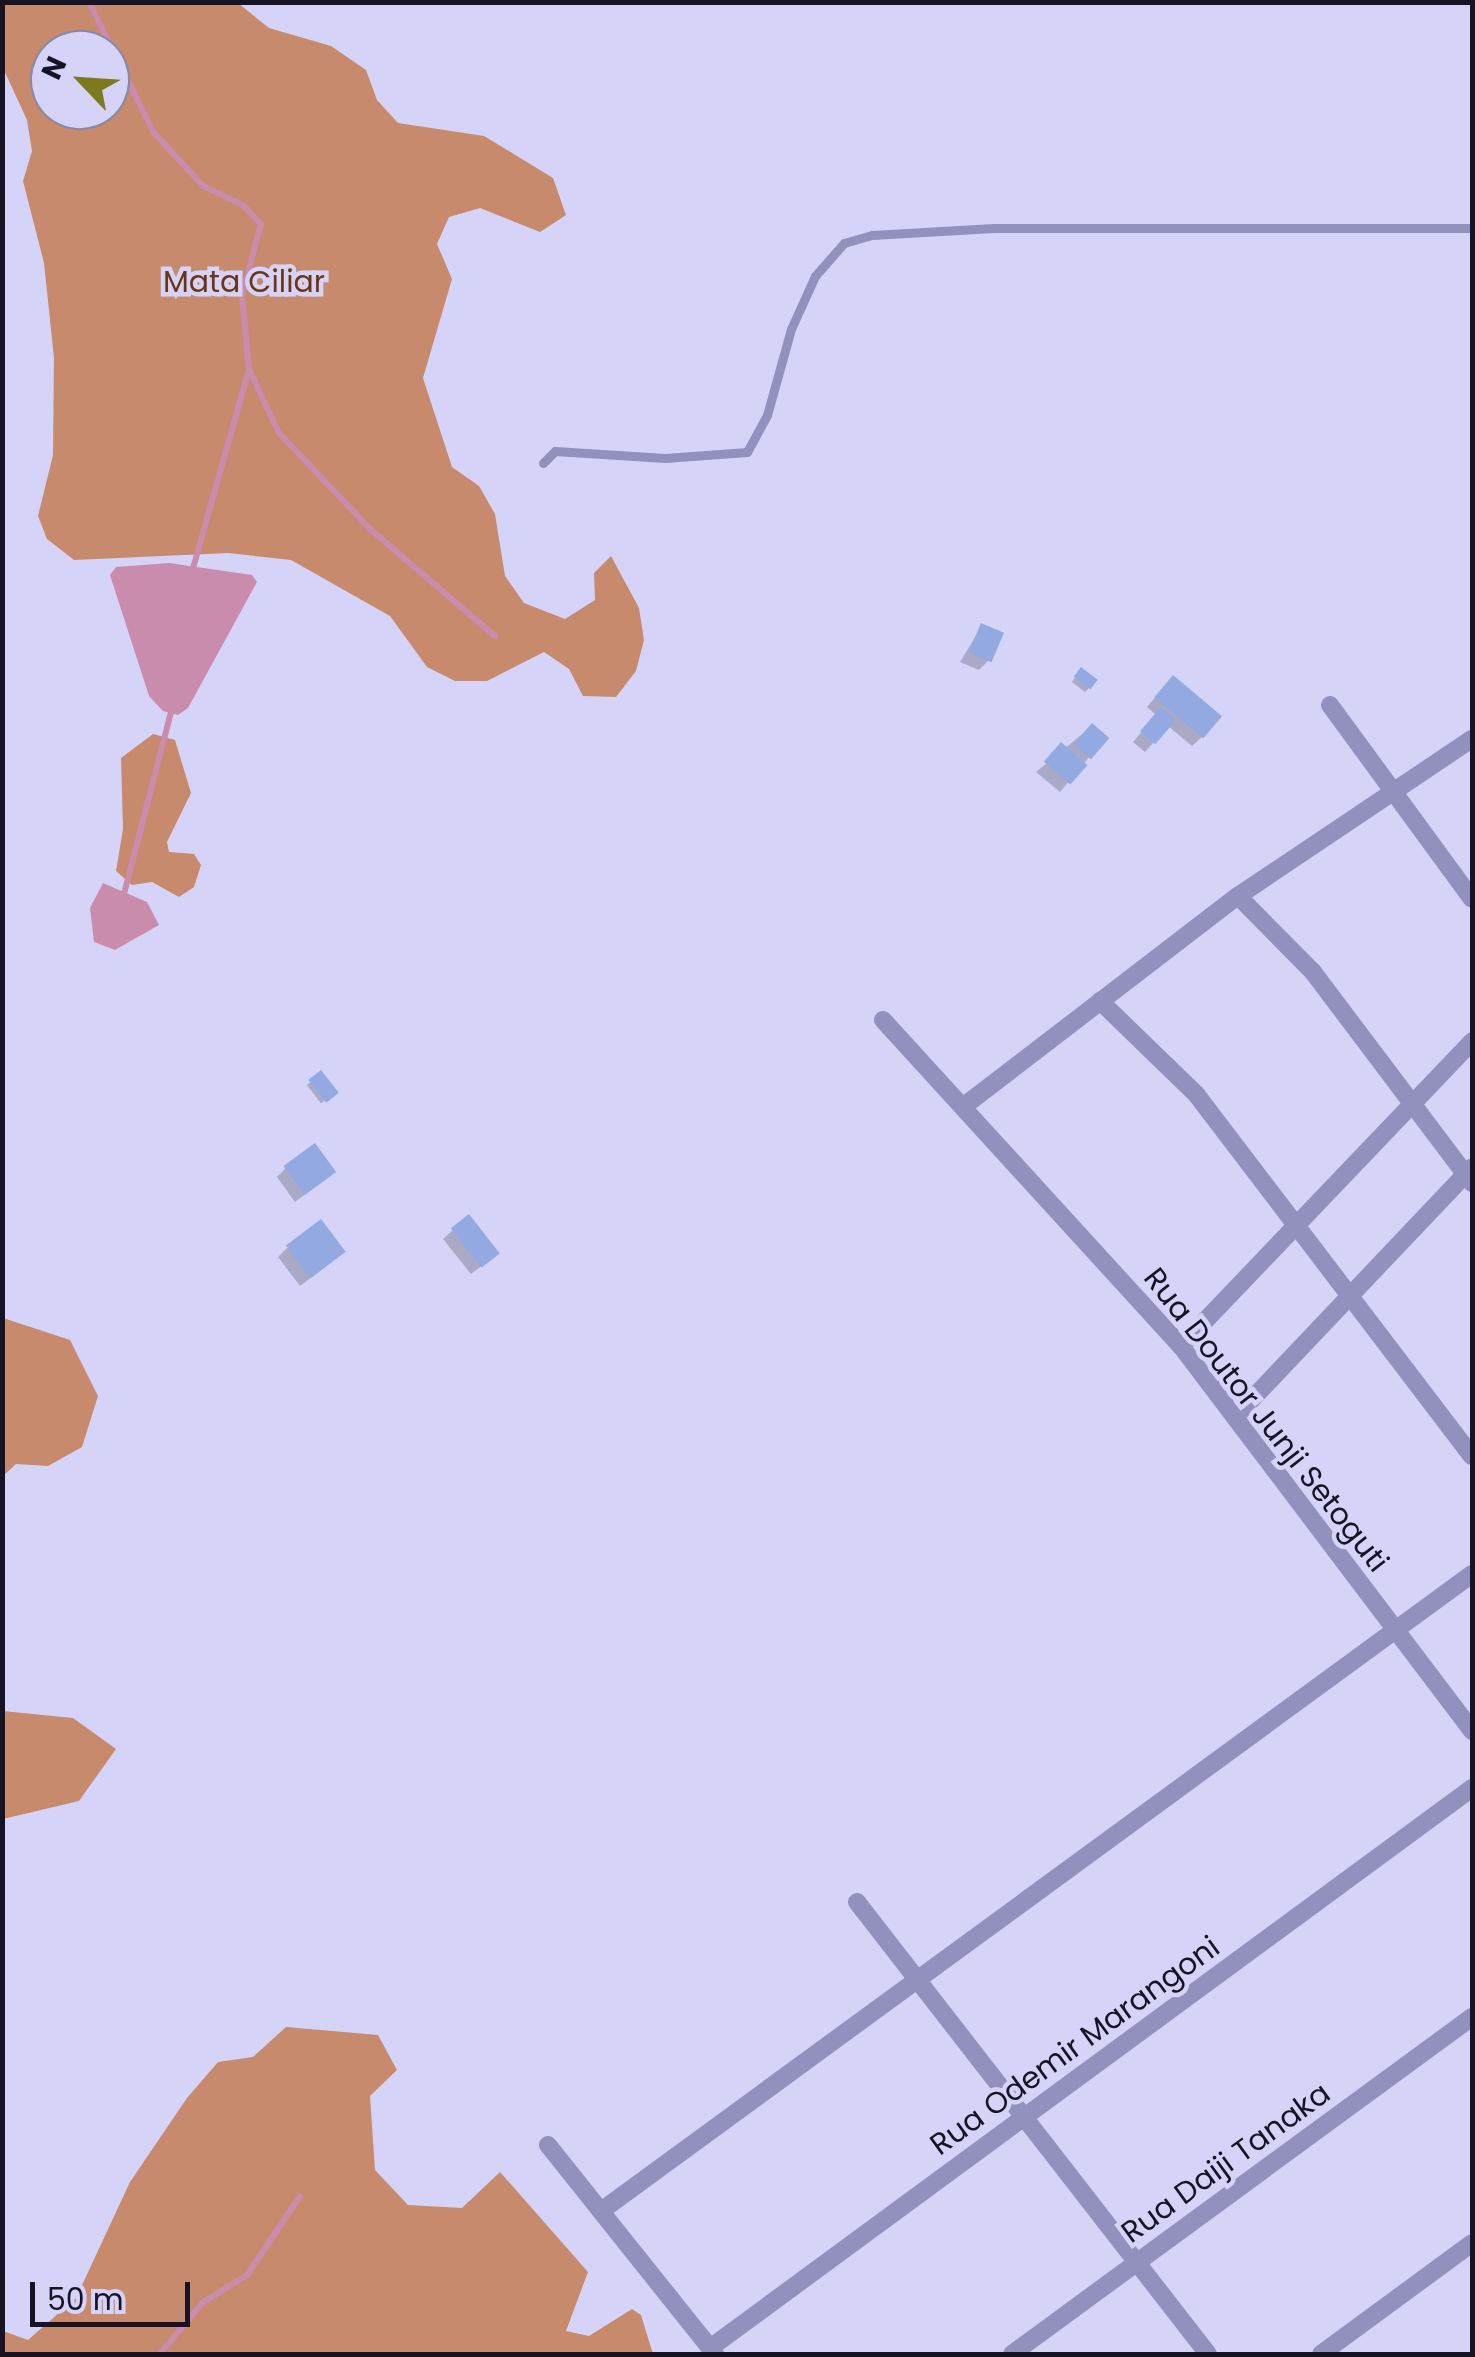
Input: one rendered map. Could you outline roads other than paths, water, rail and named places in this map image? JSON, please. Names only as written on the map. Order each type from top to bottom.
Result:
[{"type":"street","points":[[1330,705],[1472,899]]},
{"type":"street","points":[[964,1106],[1238,896],[1390,790],[1472,739]]},
{"type":"street","points":[[1235,1417],[1470,1174],[1313,972],[1238,896]]},
{"type":"street","points":[[1100,1001],[1196,1094],[1472,1456]]},
{"type":"street","name":"Rua Doutor Junji Setoguti","points":[[883,1020],[1181,1346],[1472,1731]]},
{"type":"street","points":[[1181,1346],[1472,1042]]},
{"type":"street","points":[[601,2211],[1472,1574]]},
{"type":"street","name":"Rua Odemir Marangoni","points":[[713,2351],[1472,1788]]},
{"type":"street","points":[[857,1902],[1208,2354]]},
{"type":"street","name":"Rua Daiji Tanaka","points":[[1012,2354],[1472,2017]]},
{"type":"street","points":[[548,2145],[713,2351]]},
{"type":"street","points":[[1321,2354],[1472,2243]]},
{"type":"lane","points":[[543,463],[556,451],[665,458],[747,452],[767,414],[790,329],[815,276],[844,243],[872,235],[994,228],[1472,228]]},
{"type":"waterway","points":[[89,2],[154,133],[203,186],[243,205],[261,224],[242,295],[249,369],[279,433],[370,529],[495,636]]},
{"type":"waterway","points":[[192,572],[249,369]]},
{"type":"waterway","points":[[124,894],[172,708]]},
{"type":"waterway","points":[[160,2354],[202,2303],[247,2275],[300,2196]]},
{"type":"park label","name":"Mata Ciliar","points":[[244,282]]}]
